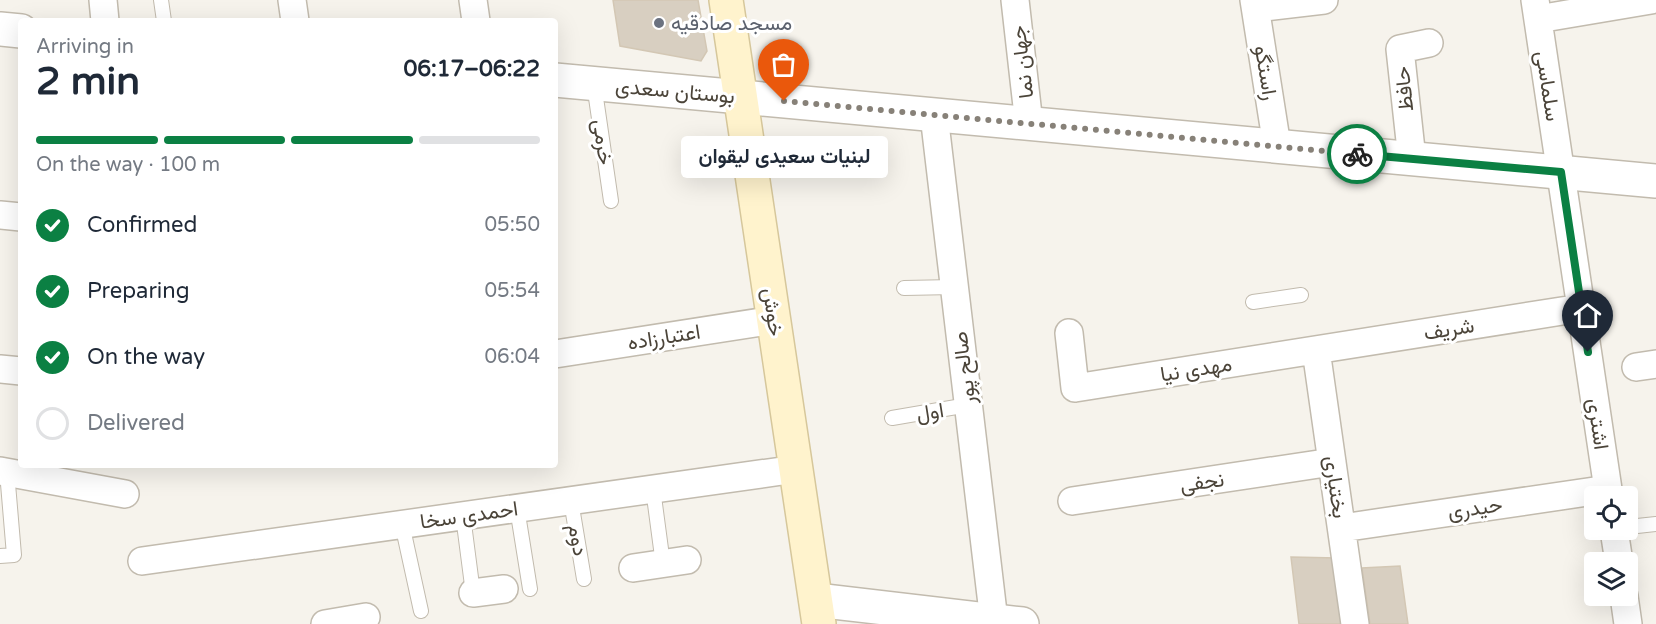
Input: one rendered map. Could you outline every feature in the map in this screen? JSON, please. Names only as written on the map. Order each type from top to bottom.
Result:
[{"type":"main road","name":"خوش","points":[[726,0],[818,612]]},
{"type":"street","points":[[103,0],[105,18]]},
{"type":"street","points":[[292,0],[295,18]]},
{"type":"street","points":[[473,0],[476,18]]},
{"type":"street","name":"جهان نما","points":[[1015,0],[1029,124]]},
{"type":"street","points":[[1255,4],[1324,0]]},
{"type":"street","points":[[1537,9],[1651,0]]},
{"type":"street","name":"راستگو","points":[[1255,4],[1277,146]]},
{"type":"street","name":"سلماسی","points":[[1537,9],[1561,172]]},
{"type":"street","points":[[0,29],[18,31]]},
{"type":"street","name":"حافظ","points":[[1412,159],[1400,49],[1429,43]]},
{"type":"street","name":"بوستان سعدی","points":[[558,80],[1656,181]]},
{"type":"street","name":"صالح پور","points":[[934,115],[968,405],[1008,622]]},
{"type":"street","name":"اشتری","points":[[1561,172],[1608,486]]},
{"type":"street","points":[[0,215],[18,217]]},
{"type":"street","name":"شریف","points":[[1316,350],[1581,308]]},
{"type":"street","name":"اعتبارزاده","points":[[558,354],[774,320]]},
{"type":"street","name":"مهدی نیا","points":[[1069,333],[1076,388],[1316,350]]},
{"type":"street","name":"بختیاری","points":[[1316,350],[1355,624]]},
{"type":"street","points":[[0,369],[18,371]]},
{"type":"street","name":"نجفی","points":[[1072,501],[1332,462]]},
{"type":"street","name":"احمدی سخا","points":[[142,561],[796,469]]},
{"type":"street","points":[[3,471],[125,494]]},
{"type":"street","name":"حیدری","points":[[1342,528],[1584,496]]},
{"type":"street","points":[[633,568],[675,562]]},
{"type":"street","points":[[473,593],[517,589]]},
{"type":"street","points":[[1625,606],[1628,624]]},
{"type":"street","points":[[818,612],[1008,622]]},
{"type":"street","points":[[325,624],[366,618]]},
{"type":"lane","points":[[161,0],[164,18]]},
{"type":"lane","name":"خرمی","points":[[594,84],[611,201]]},
{"type":"lane","points":[[904,288],[954,286]]},
{"type":"lane","points":[[1253,302],[1301,295]]},
{"type":"lane","name":"اول","points":[[892,418],[968,405]]},
{"type":"lane","points":[[0,556],[14,555],[3,471]]},
{"type":"lane","points":[[653,489],[675,562]]},
{"type":"lane","name":"دوم","points":[[571,501],[584,579]]},
{"type":"lane","points":[[516,508],[517,589]]},
{"type":"lane","points":[[463,516],[473,593]]},
{"type":"lane","points":[[402,524],[421,611]]},
{"type":"lane","points":[[1638,525],[1656,524]]},
{"type":"building","name":"مسجد صادقیه","points":[[613,0],[698,0],[707,51],[701,61],[620,46]]},
{"type":"building","points":[[1291,557],[1337,558],[1347,624],[1299,624]]},
{"type":"building","points":[[1400,566],[1408,624],[1370,624],[1362,568]]},
{"type":"way so far","points":[[784,101],[1357,154]]},
{"type":"place","name":"مسجد صادقیه","points":[[659,23]]},
{"type":"place","name":"لبنیات سعیدی لیقوان","points":[[784,101]]},
{"type":"route","points":[[1357,154],[1561,172],[1588,352]]}]
